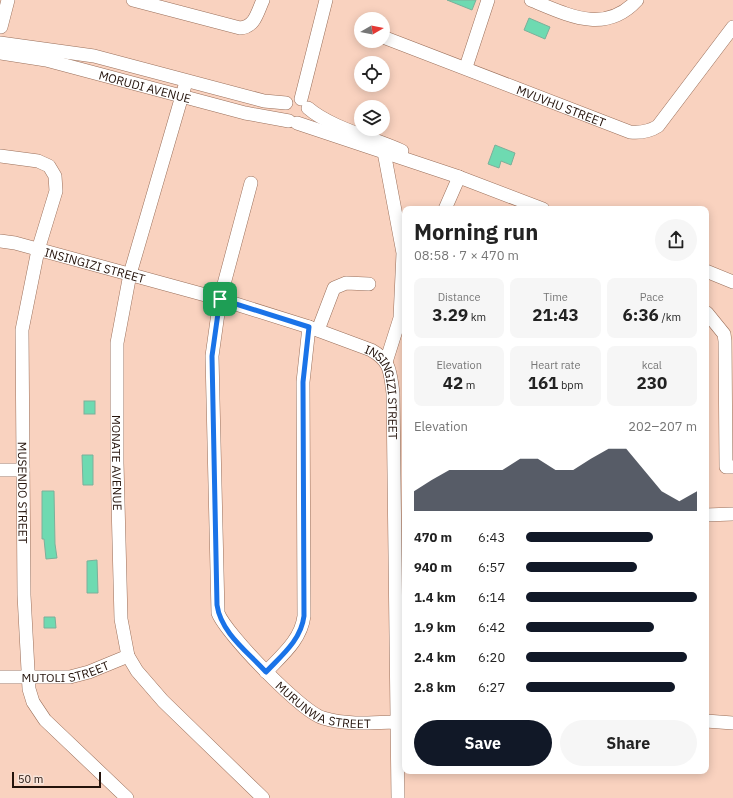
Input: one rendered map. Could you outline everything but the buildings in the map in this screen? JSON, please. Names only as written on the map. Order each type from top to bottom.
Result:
[{"type":"street","points":[[8,0],[1,27],[18,46]]},
{"type":"street","points":[[133,0],[240,28],[248,28],[252,24],[263,0]]},
{"type":"street","points":[[304,104],[293,98],[286,103],[284,115],[293,122],[305,120],[304,104],[326,0]]},
{"type":"street","points":[[466,67],[488,0]]},
{"type":"street","points":[[531,0],[567,14],[594,20],[616,16],[626,10],[637,0]]},
{"type":"street","name":"MVUVHU STREET","points":[[390,39],[630,132],[646,132],[658,126],[733,27]]},
{"type":"street","name":"MORUDI AVENUE","points":[[0,44],[94,56],[264,102],[286,103]]},
{"type":"street","name":"MORUDI AVENUE","points":[[0,53],[46,60],[245,113],[293,122],[458,177],[534,206]]},
{"type":"street","name":"MONATE AVENUE","points":[[186,82],[130,274],[117,343],[120,597],[128,656],[137,671],[164,701],[263,798]]},
{"type":"street","name":"MORUDI AVENUE","points":[[304,104],[316,115],[329,122],[383,142],[458,177]]},
{"type":"street","points":[[384,152],[402,248]]},
{"type":"street","name":"MUSENDO STREET","points":[[0,156],[38,161],[49,166],[53,169],[55,176],[56,191],[38,250],[22,330],[27,677],[33,702],[38,712],[127,798]]},
{"type":"street","points":[[446,206],[458,177]]},
{"type":"street","name":"MURUNWA STREET","points":[[251,183],[220,299],[212,356],[217,605],[221,621],[266,672],[312,713],[321,718],[359,723],[395,722]]},
{"type":"street","name":"INSINGIZI STREET","points":[[0,241],[130,274],[220,299],[314,329],[371,350],[381,356],[386,362],[390,372],[393,392],[400,520],[395,722],[398,798]]},
{"type":"street","points":[[709,272],[732,280]]},
{"type":"street","points":[[400,318],[402,275]]},
{"type":"street","points":[[266,672],[296,640],[303,625],[303,382],[314,329],[334,288],[346,283],[369,284]]},
{"type":"street","points":[[386,362],[402,313]]},
{"type":"street","points":[[709,315],[724,334],[726,467],[733,467]]},
{"type":"street","points":[[0,470],[23,470]]},
{"type":"street","points":[[709,515],[732,514]]},
{"type":"street","name":"MUTOLI STREET","points":[[0,677],[70,677],[89,672],[128,656]]},
{"type":"street","points":[[709,721],[733,723]]},
{"type":"route","points":[[220,299],[309,327],[303,382],[303,625],[296,640],[266,672],[241,646],[221,621],[218,614],[212,356],[220,299]]}]
